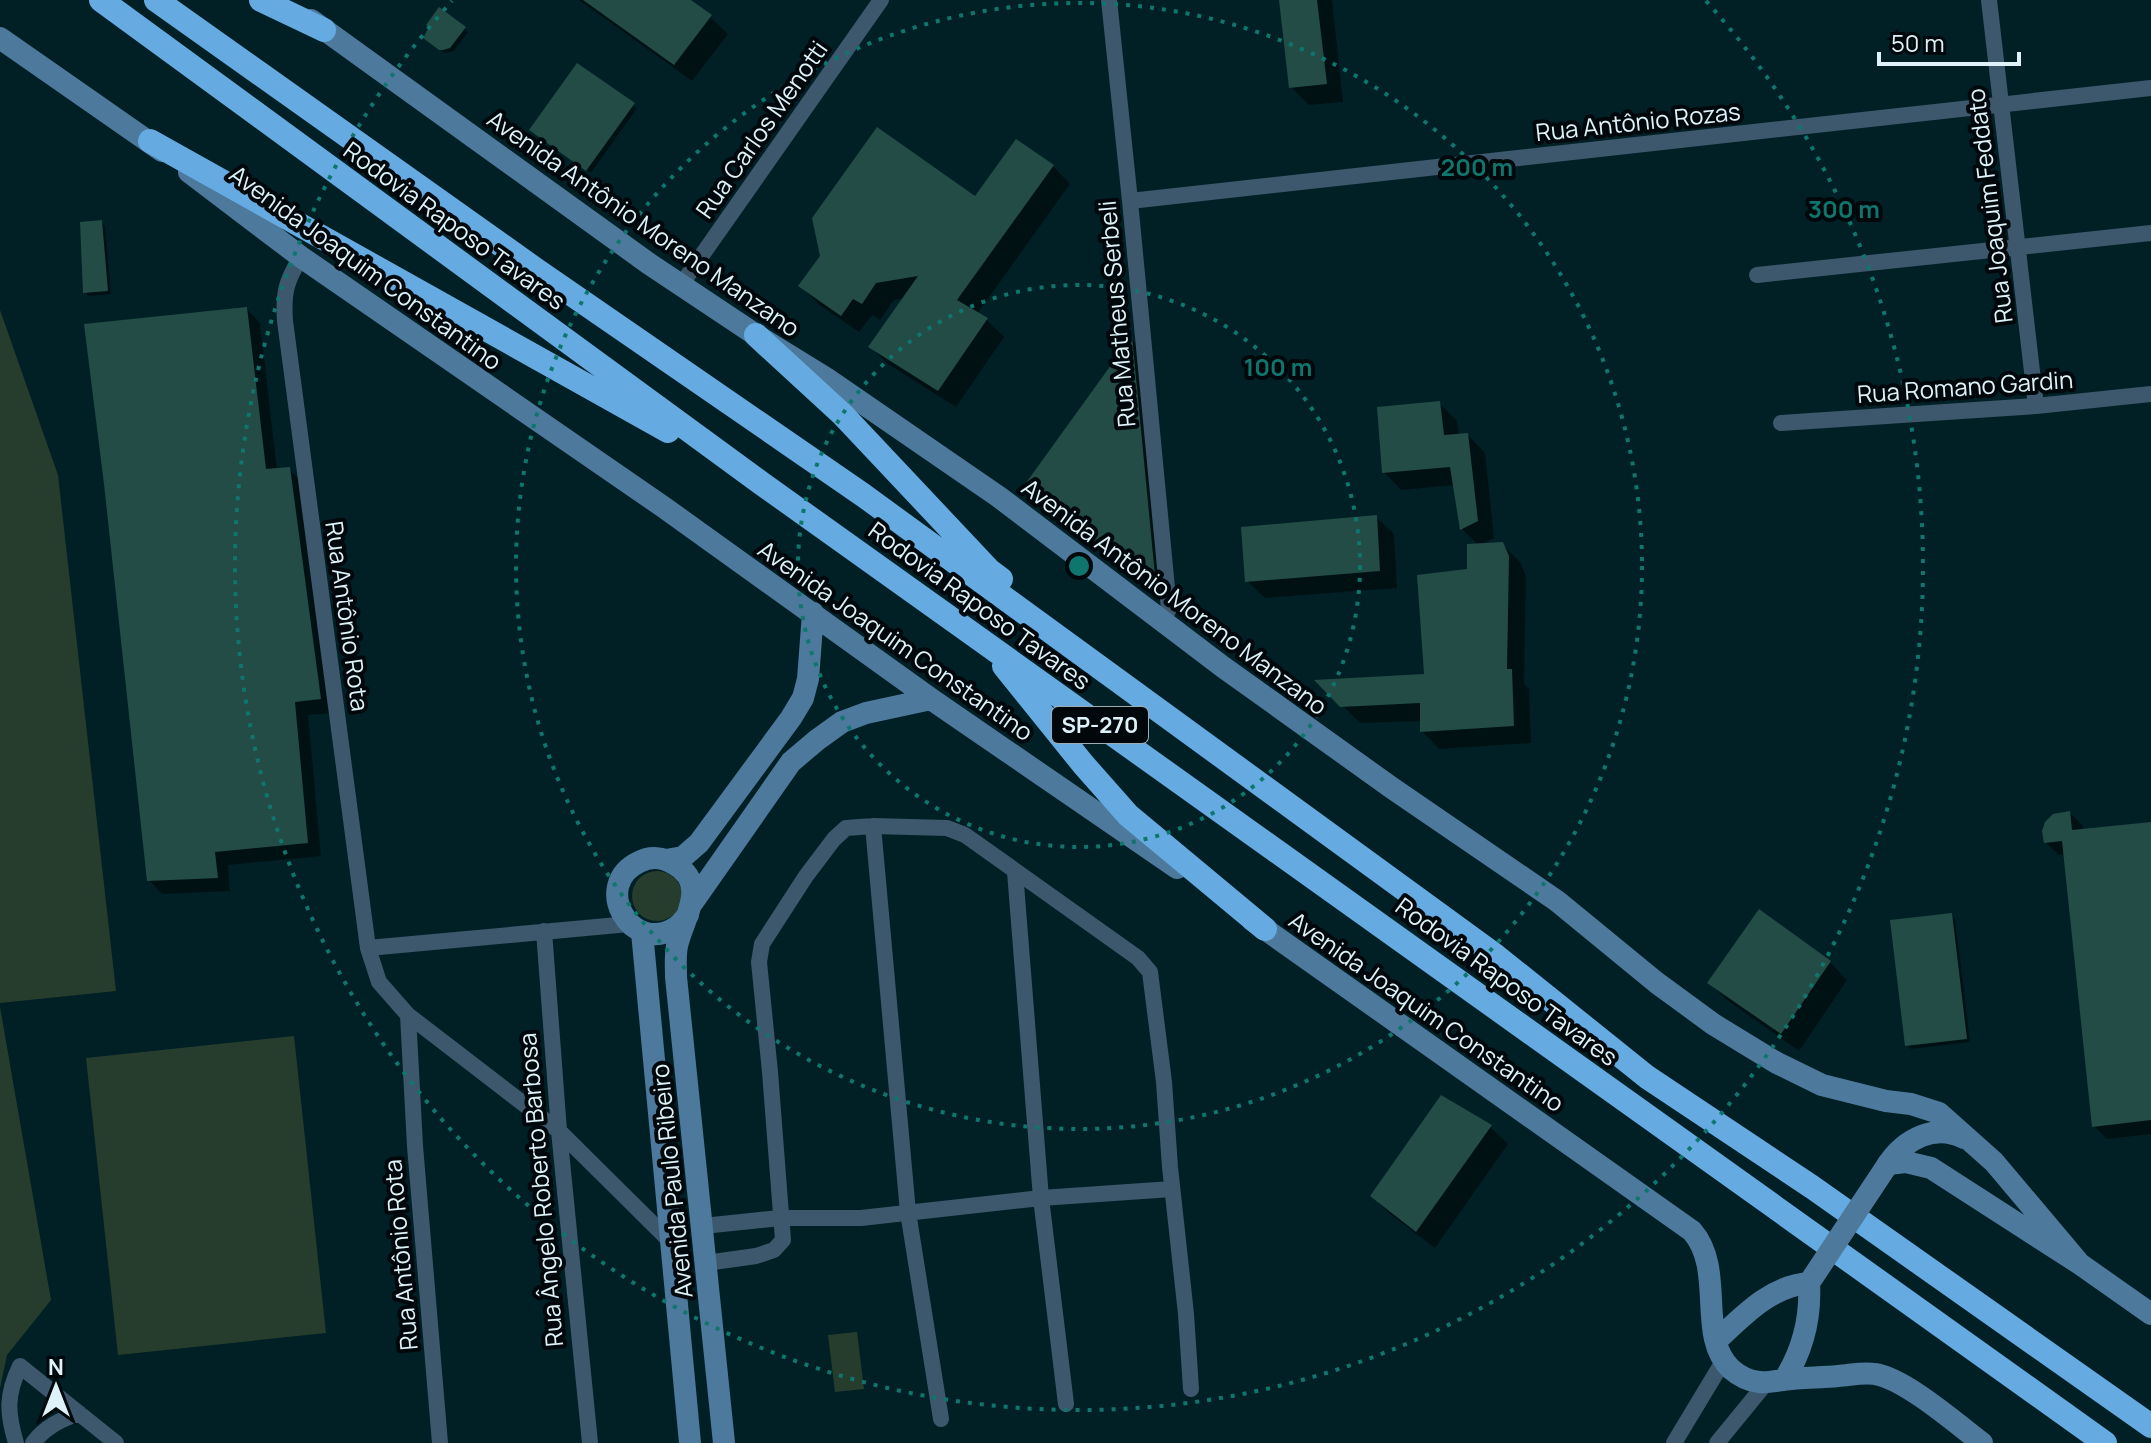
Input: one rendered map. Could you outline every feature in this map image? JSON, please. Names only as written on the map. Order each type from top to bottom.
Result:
[{"type":"highway","name":"Rodovia Raposo Tavares","points":[[101,0],[761,483],[2105,1443]]},
{"type":"highway","name":"Rodovia Raposo Tavares","points":[[156,0],[535,269],[863,495],[1496,956],[1647,1077],[1812,1187],[2151,1426]]},
{"type":"highway","points":[[261,0],[324,30]]},
{"type":"highway","points":[[150,141],[761,483]]},
{"type":"highway","points":[[756,335],[843,415],[989,570],[1179,725]]},
{"type":"highway","points":[[985,643],[1128,815],[1265,929]]},
{"type":"main road","name":"Avenida Antônio Moreno Manzano","points":[[285,0],[681,285],[826,378],[999,497],[1162,622],[1392,788],[1557,901],[1657,983],[1713,1024],[1777,1063],[1822,1085],[1939,1113],[1994,1162],[2080,1264]]},
{"type":"main road","name":"Avenida Joaquim Constantino","points":[[0,38],[150,141],[301,257],[662,506],[931,699],[1265,929],[1692,1231],[1707,1257],[1720,1350]]},
{"type":"main road","points":[[666,860],[683,857],[699,843],[803,698],[808,679],[813,613]]},
{"type":"main road","name":"Avenida Paulo Ribeiro","points":[[724,1443],[676,977],[676,948],[690,909],[791,762],[842,722],[866,713],[931,699]]},
{"type":"main road","points":[[655,858],[666,860],[688,876],[693,889],[690,909],[676,928],[659,934],[635,928],[620,911],[617,896],[620,881],[628,869],[640,861],[655,858]]},
{"type":"main road","points":[[635,928],[690,1443]]},
{"type":"main road","points":[[1775,1381],[1793,1365],[1805,1333],[1810,1302],[1809,1283],[1888,1164],[1902,1147],[1921,1136],[1954,1133],[1968,1141]]},
{"type":"main road","name":"Avenida Antônio Moreno Manzano","points":[[1888,1164],[1906,1162],[1931,1168],[2080,1264],[2151,1314]]},
{"type":"main road","points":[[1809,1283],[1797,1284],[1746,1311],[1720,1350],[1730,1368],[1743,1377],[1775,1381],[1858,1373],[1888,1377],[1982,1443]]},
{"type":"street","name":"Rua Carlos Menotti","points":[[681,285],[881,0]]},
{"type":"street","name":"Rua Matheus Serbeli","points":[[1109,0],[1169,609],[1162,622]]},
{"type":"street","name":"Rua Joaquim Feddato","points":[[1989,0],[2036,406]]},
{"type":"street","name":"Rua Antônio Rozas","points":[[1130,201],[2151,88]]},
{"type":"street","points":[[1757,275],[2151,233]]},
{"type":"street","name":"Rua Antônio Rota","points":[[301,257],[289,276],[283,296],[285,321],[368,948],[379,982],[408,1015],[415,1146],[440,1443]]},
{"type":"street","name":"Rua Romano Gardin","points":[[1781,423],[2036,406],[2151,394]]},
{"type":"street","points":[[873,826],[908,1212],[941,1419]]},
{"type":"street","points":[[706,1263],[756,1256],[774,1250],[783,1240],[759,951],[806,876],[840,833],[853,827],[873,826],[952,828],[1143,962],[1150,972],[1185,1299],[1191,1389]]},
{"type":"street","points":[[1015,872],[1041,1198],[1066,1404]]},
{"type":"street","points":[[368,948],[544,931],[635,928]]},
{"type":"street","name":"Rua Ângelo Roberto Barbosa","points":[[544,931],[559,1131],[590,1443]]},
{"type":"street","points":[[408,1015],[559,1131],[670,1241]]},
{"type":"street","points":[[703,1226],[780,1218],[861,1218],[1041,1198],[1172,1189]]},
{"type":"street","points":[[1674,1443],[1720,1350]]},
{"type":"street","points":[[16,1443],[9,1402],[11,1384],[20,1366],[116,1443]]},
{"type":"street","points":[[1717,1443],[1775,1381]]},
{"type":"street","points":[[33,1443],[45,1429],[79,1413]]},
{"type":"green space","points":[[0,310],[58,475],[116,991],[0,1003]]},
{"type":"green space","points":[[657,871],[675,878],[682,896],[675,914],[657,921],[639,914],[632,896],[639,878]]},
{"type":"green space","points":[[0,1007],[51,1300],[7,1355],[0,1388]]},
{"type":"green space","points":[[294,1036],[326,1333],[118,1355],[86,1058]]},
{"type":"green space","points":[[857,1332],[864,1389],[835,1392],[828,1335]]},
{"type":"building","points":[[583,0],[691,0],[712,15],[674,65]]},
{"type":"building","points":[[1279,0],[1317,0],[1327,84],[1289,88]]},
{"type":"building","points":[[439,7],[466,27],[450,48],[443,50],[423,38],[429,27],[426,25]]},
{"type":"building","points":[[577,63],[635,103],[586,171],[529,130]]},
{"type":"building","points":[[877,127],[975,196],[1016,139],[1054,165],[957,300],[988,318],[938,391],[868,347],[918,276],[876,283],[862,304],[853,299],[841,316],[798,286],[820,256],[812,218]]},
{"type":"building","points":[[102,220],[108,291],[83,293],[80,222]]},
{"type":"building","points":[[247,307],[266,469],[290,467],[321,699],[295,702],[308,843],[215,852],[218,878],[147,881],[84,324]]},
{"type":"building","points":[[1132,336],[1157,596],[1023,487]]},
{"type":"building","points":[[1440,401],[1444,435],[1468,433],[1478,521],[1460,530],[1450,467],[1382,473],[1377,407]]},
{"type":"building","points":[[1377,515],[1380,571],[1245,582],[1241,527]]},
{"type":"building","points":[[1503,542],[1509,556],[1507,669],[1512,669],[1514,726],[1420,732],[1420,703],[1340,707],[1314,680],[1424,674],[1417,575],[1467,569],[1467,544]]},
{"type":"building","points":[[2070,811],[2072,830],[2151,822],[2151,1120],[2092,1127],[2062,841],[2044,843],[2042,831],[2053,814]]},
{"type":"building","points":[[1759,909],[1831,961],[1781,1034],[1707,983]]},
{"type":"building","points":[[1952,913],[1967,1039],[1905,1046],[1890,920]]},
{"type":"building","points":[[1441,1095],[1492,1125],[1416,1232],[1370,1196]]}]
